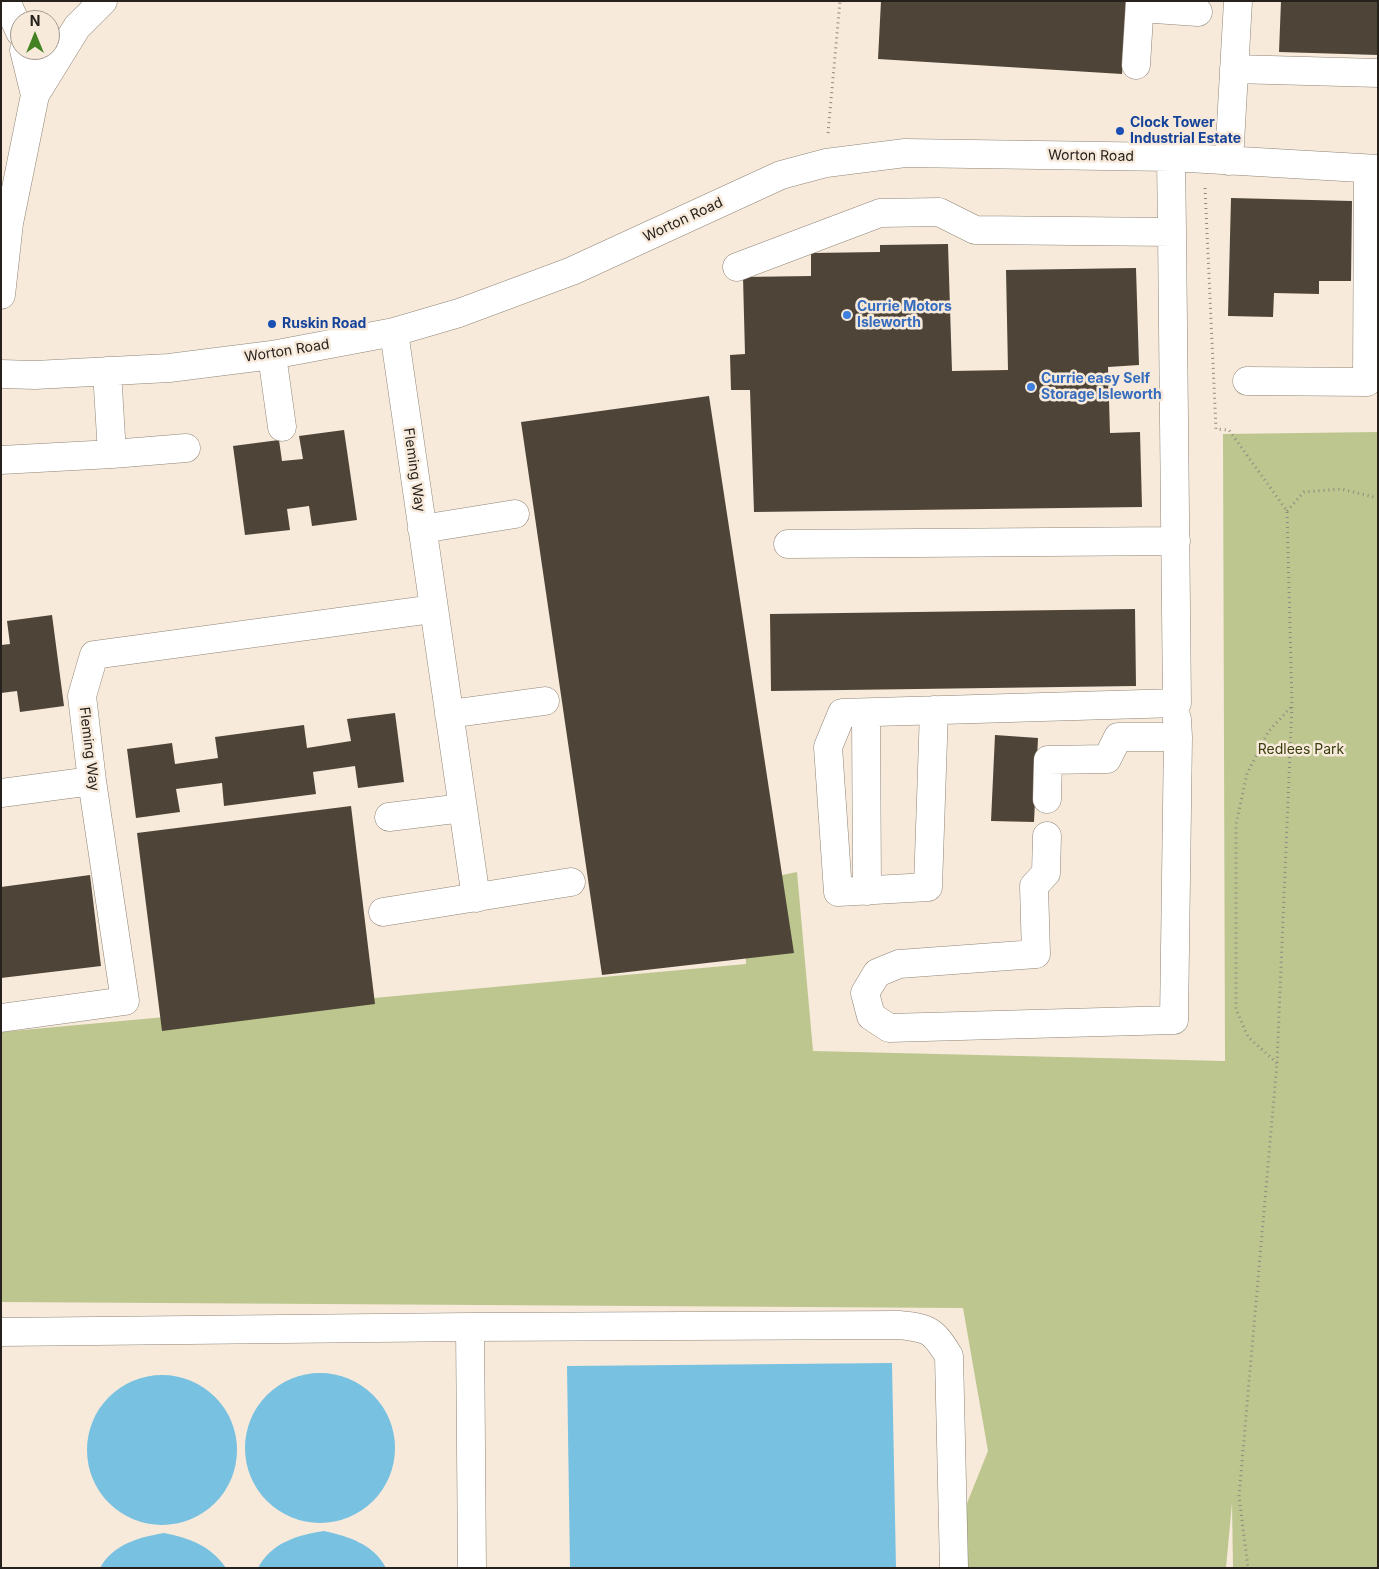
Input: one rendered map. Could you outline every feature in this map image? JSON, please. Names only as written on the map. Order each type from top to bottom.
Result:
[{"type":"street","points":[[1,295],[9,223],[35,95],[77,27],[103,1]]},
{"type":"street","points":[[1216,161],[1234,69],[1238,1]]},
{"type":"street","points":[[1136,65],[1140,5],[1198,12]]},
{"type":"street","points":[[26,60],[35,95]]},
{"type":"street","points":[[1234,69],[1378,73]]},
{"type":"street","name":"Worton Road","points":[[1,374],[35,375],[169,368],[272,355],[394,332],[459,313],[572,271],[781,174],[826,163],[905,153],[1171,158],[1373,169]]},
{"type":"street","points":[[1046,836],[1046,873],[1034,886],[1036,954],[899,964],[877,972],[865,993],[871,1016],[889,1028],[1174,1020],[1178,738],[1171,158]]},
{"type":"street","points":[[1247,381],[1367,382],[1373,169]]},
{"type":"street","points":[[737,267],[880,213],[939,212],[975,230],[1172,232]]},
{"type":"street","name":"Fleming Way","points":[[394,332],[476,898]]},
{"type":"street","points":[[272,355],[282,427]]},
{"type":"street","points":[[107,371],[112,454]]},
{"type":"street","points":[[1,460],[186,448]]},
{"type":"street","points":[[422,529],[515,514]]},
{"type":"street","points":[[788,544],[1176,541]]},
{"type":"street","name":"Fleming Way","points":[[1,1018],[125,1000],[92,781],[82,696],[94,655],[433,609]]},
{"type":"street","points":[[449,714],[546,701]]},
{"type":"street","points":[[934,710],[928,887],[838,892],[828,747],[842,713],[866,713],[934,710],[1177,703]]},
{"type":"street","points":[[866,713],[867,891]]},
{"type":"street","points":[[1048,799],[1048,760],[1107,759],[1118,738],[1178,738]]},
{"type":"street","points":[[1,793],[92,781]]},
{"type":"street","points":[[389,817],[463,808]]},
{"type":"street","points":[[383,912],[571,882]]},
{"type":"street","points":[[1,1332],[684,1325],[899,1325],[923,1327],[938,1339],[949,1356],[954,1568]]},
{"type":"street","points":[[470,1327],[472,1568]]},
{"type":"path","points":[[826,163],[840,1]]},
{"type":"path","points":[[1216,161],[1216,429],[1229,430],[1286,511],[1292,705],[1278,1063],[1239,1496],[1248,1568]]},
{"type":"path","points":[[1286,511],[1304,492],[1342,489],[1378,498]]},
{"type":"path","points":[[1278,1063],[1248,1037],[1236,1009],[1236,824],[1247,774],[1268,732],[1292,705]]},
{"type":"green space","name":"Redlees Park","points":[[1378,432],[1378,1568],[1233,1568],[1232,1503],[1226,1568],[941,1568],[988,1451],[963,1308],[1,1302],[1,1032],[746,964],[743,883],[797,872],[813,1051],[1225,1061],[1223,434]]},
{"type":"water","points":[[892,1363],[896,1568],[570,1568],[567,1366]]},
{"type":"water","points":[[320,1373],[349,1379],[373,1395],[389,1419],[395,1448],[389,1477],[373,1501],[349,1517],[320,1523],[291,1517],[267,1501],[251,1477],[245,1448],[251,1419],[267,1395],[291,1379]]},
{"type":"water","points":[[162,1375],[191,1381],[215,1397],[231,1421],[237,1450],[231,1479],[215,1503],[191,1519],[162,1525],[133,1519],[109,1503],[93,1479],[87,1450],[93,1421],[109,1397],[133,1381]]},
{"type":"water","points":[[324,1531],[359,1542],[374,1553],[386,1568],[258,1568],[263,1559],[277,1546],[304,1535]]},
{"type":"water","points":[[164,1533],[183,1537],[199,1544],[214,1554],[226,1568],[100,1568],[105,1560],[120,1547],[146,1537]]},
{"type":"building","points":[[881,1],[1126,1],[1122,74],[878,59]]},
{"type":"building","points":[[1281,1],[1378,1],[1378,55],[1279,52]]},
{"type":"building","points":[[1231,198],[1352,201],[1351,281],[1319,281],[1319,294],[1274,293],[1273,317],[1228,316]]},
{"type":"building","name":"Currie easy Self Storage Isleworth","points":[[948,244],[952,371],[1008,370],[1006,270],[1136,268],[1139,365],[1108,367],[1110,433],[1140,432],[1142,507],[754,512],[750,390],[731,390],[730,355],[745,354],[743,277],[811,276],[811,253],[880,252],[880,245]]},
{"type":"building","points":[[709,396],[794,953],[602,975],[521,422]]},
{"type":"building","points":[[344,430],[357,520],[312,526],[309,506],[287,509],[290,530],[245,535],[233,446],[279,440],[282,461],[303,459],[299,436]]},
{"type":"building","points":[[1135,609],[1136,686],[771,691],[770,614]]},
{"type":"building","points":[[52,615],[64,706],[20,712],[17,691],[1,693],[1,645],[10,644],[7,621]]},
{"type":"building","points":[[395,713],[404,782],[358,788],[355,766],[313,772],[316,794],[224,806],[222,783],[176,789],[180,812],[136,818],[127,749],[172,743],[175,764],[218,758],[215,737],[304,725],[307,748],[351,741],[347,719]]},
{"type":"building","points":[[995,735],[1038,738],[1034,822],[991,821]]},
{"type":"building","points":[[351,806],[375,1004],[162,1031],[137,833]]},
{"type":"building","points":[[90,875],[101,966],[1,978],[1,887]]},
{"type":"place","name":"Clock Tower Industrial Estate","points":[[1120,131]]},
{"type":"place","name":"Currie Motors Isleworth","points":[[847,315]]},
{"type":"place","name":"Ruskin Road","points":[[272,324]]},
{"type":"place","name":"Currie easy Self Storage Isleworth","points":[[1031,387]]}]
